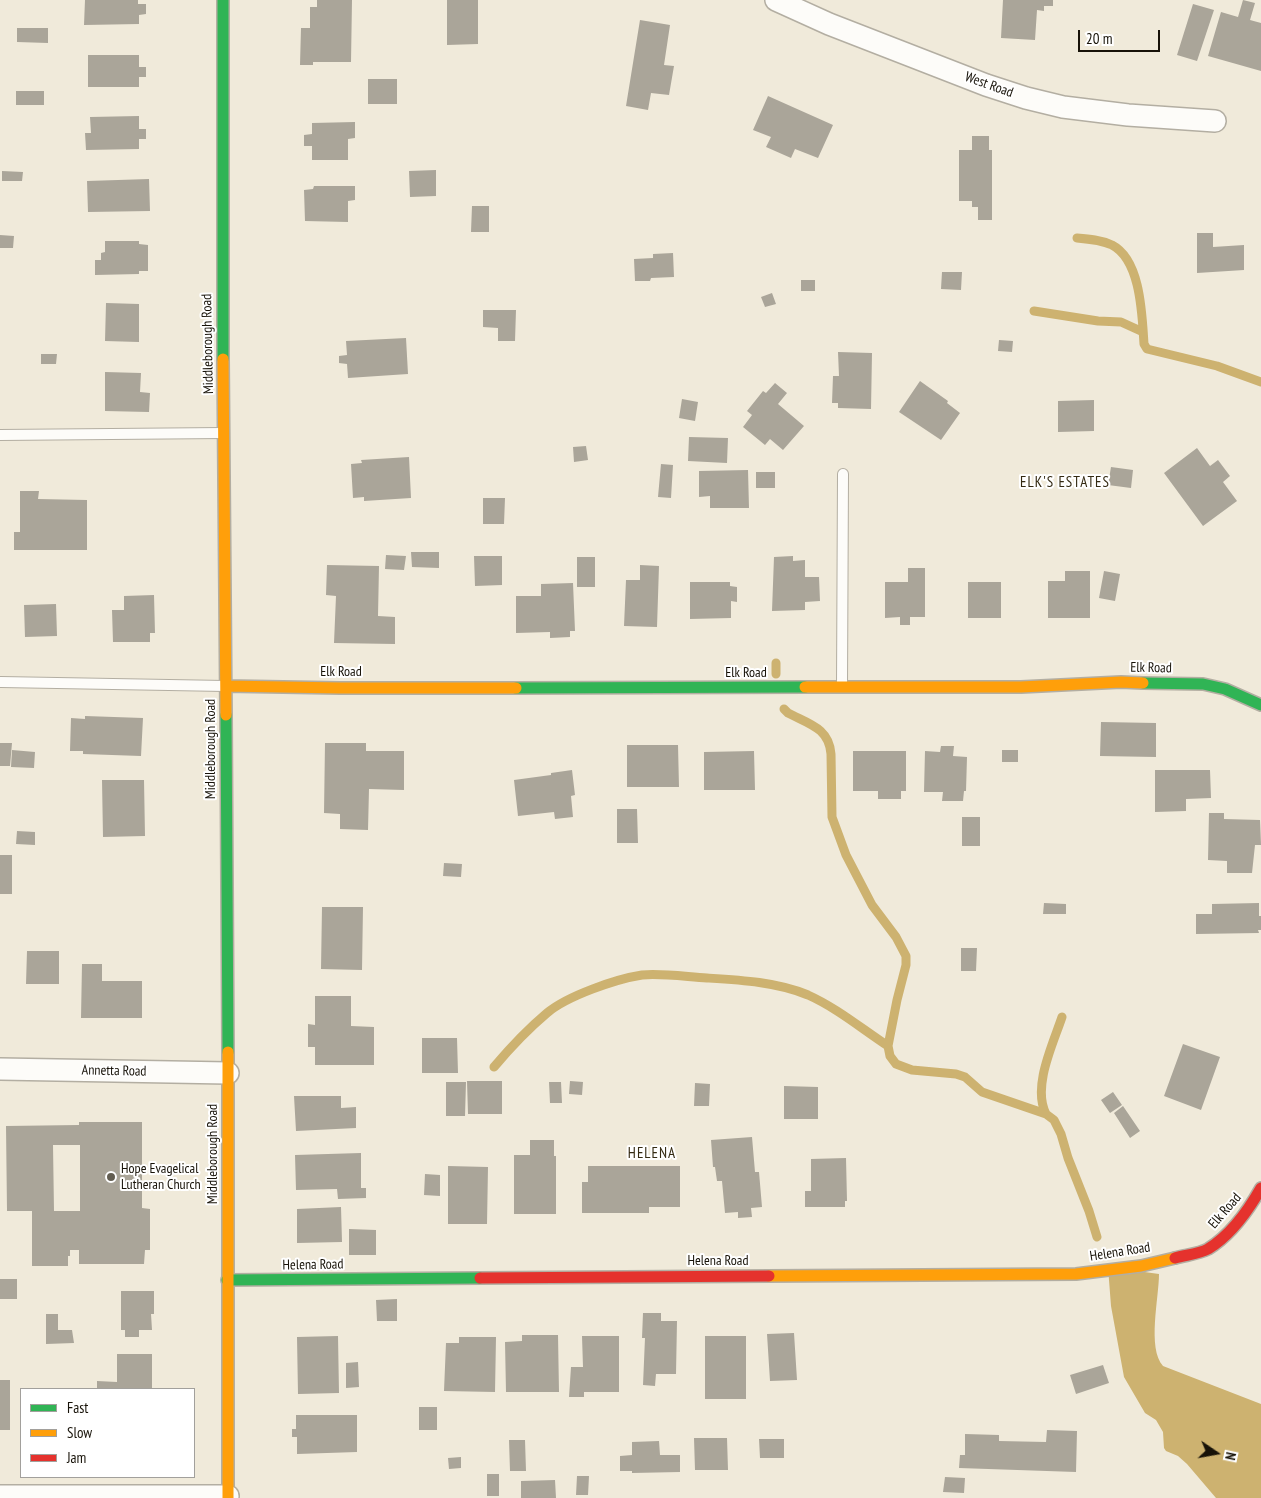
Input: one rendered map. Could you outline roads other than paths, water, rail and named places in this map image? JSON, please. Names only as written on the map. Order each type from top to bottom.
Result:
[{"type":"street","name":"Middleborough Road","points":[[223,0],[222,208],[228,1073],[228,1497]]},
{"type":"street","name":"West Road","points":[[776,0],[829,24],[986,85],[1026,98],[1064,107],[1128,115],[1215,121]]},
{"type":"street","name":"Elk Road","points":[[226,686],[340,688],[842,688],[1021,687],[1120,682],[1203,684],[1224,689],[1261,705]]},
{"type":"street","name":"Annetta Road","points":[[0,1069],[228,1073]]},
{"type":"street","name":"Elk Road","points":[[1207,1250],[1226,1235],[1251,1206],[1261,1188]]},
{"type":"street","name":"Helena Road","points":[[228,1280],[1076,1274],[1141,1266],[1207,1250]]},
{"type":"street","points":[[0,1496],[228,1497]]},
{"type":"lane","points":[[0,435],[224,433]]},
{"type":"lane","points":[[842,688],[843,474]]},
{"type":"lane","points":[[1,682],[226,686]]},
{"type":"waterway","points":[[1077,238],[1090,239],[1112,245],[1122,252],[1129,263],[1138,289],[1144,344],[1147,349],[1217,366],[1261,382]]},
{"type":"waterway","points":[[1034,311],[1098,321],[1121,322],[1143,332]]},
{"type":"waterway","points":[[776,663],[776,674]]},
{"type":"waterway","points":[[784,709],[817,728],[826,738],[831,754],[832,817],[846,855],[872,905],[896,937],[906,956],[906,965],[888,1046],[890,1056],[896,1064],[912,1070],[956,1074],[965,1077],[982,1092],[1046,1114],[1054,1120],[1061,1134],[1097,1237]]},
{"type":"waterway","points":[[494,1067],[526,1032],[547,1013],[567,1000],[606,984],[642,975],[745,981],[784,987],[808,995],[829,1006],[888,1046]]},
{"type":"waterway","points":[[1046,1114],[1042,1103],[1041,1091],[1045,1066],[1062,1017]]},
{"type":"place","name":"Hope Evagelical Lutheran Church","points":[[111,1177]]},
{"type":"district","name":"ELK'S ESTATES","points":[[1065,483]]},
{"type":"district","name":"HELENA","points":[[652,1154]]}]
